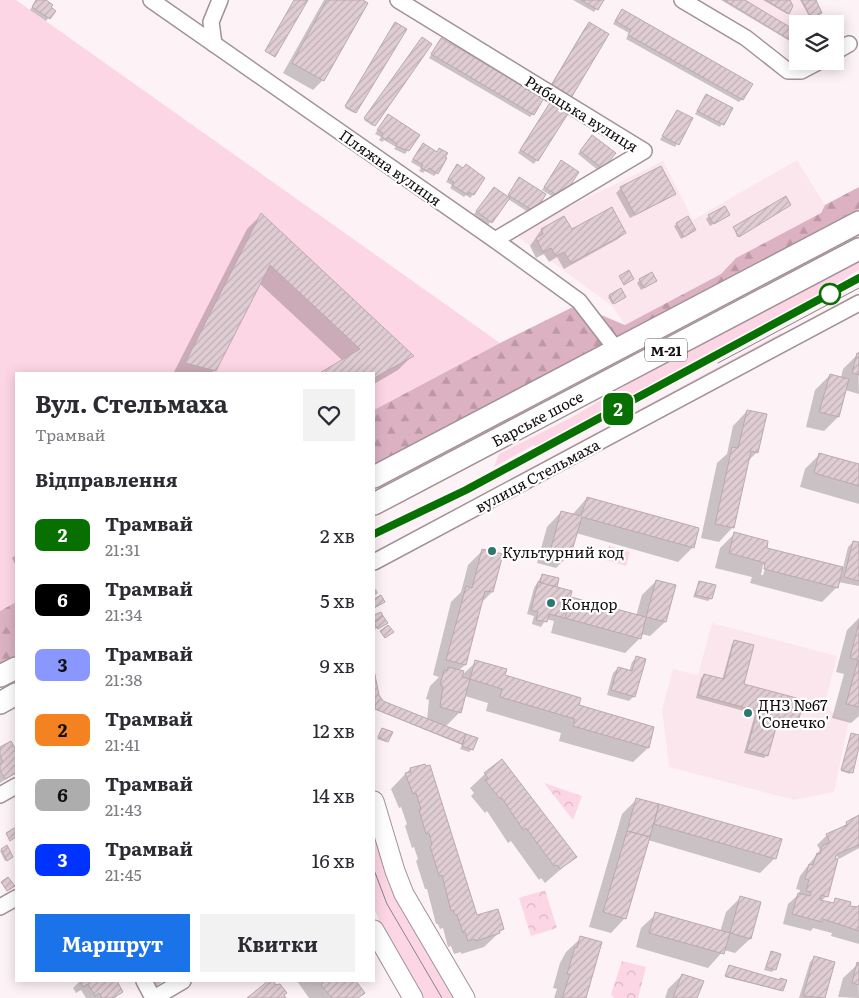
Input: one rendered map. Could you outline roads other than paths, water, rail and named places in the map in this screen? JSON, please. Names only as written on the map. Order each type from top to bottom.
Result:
[{"type":"highway","name":"М-21","points":[[375,477],[859,222]]},
{"type":"highway","name":"Барське шосе","points":[[375,503],[859,250]]},
{"type":"highway","points":[[0,676],[15,668]]},
{"type":"highway","points":[[0,703],[15,695]]},
{"type":"main road","points":[[375,804],[404,894],[465,998]]},
{"type":"main road","points":[[375,932],[413,998]]},
{"type":"street","name":"Пляжна вулиця","points":[[152,0],[579,301],[616,349]]},
{"type":"street","points":[[214,44],[211,22],[220,0]]},
{"type":"street","name":"Рибацька вулиця","points":[[398,0],[644,151],[495,240]]},
{"type":"street","points":[[682,0],[746,38],[788,70],[803,70]]},
{"type":"street","points":[[844,46],[848,44]]},
{"type":"street","name":"вулиця Стельмаха","points":[[375,561],[859,303]]},
{"type":"street","points":[[0,795],[15,787]]},
{"type":"street","points":[[0,908],[15,899]]},
{"type":"street","points":[[145,982],[154,998],[181,982]]},
{"type":"tram line","points":[[375,534],[484,481],[859,278]]},
{"type":"tram line","name":"2","points":[[375,534],[466,490],[859,278]]},
{"type":"tram line","points":[[718,363],[859,288]]},
{"type":"tram line","points":[[375,873],[387,904],[442,998]]},
{"type":"place","name":"Культурний код","points":[[492,551]]},
{"type":"place","name":"Кондор","points":[[551,603]]},
{"type":"place","name":"ДНЗ №67 'Сонечко'","points":[[748,713]]}]
